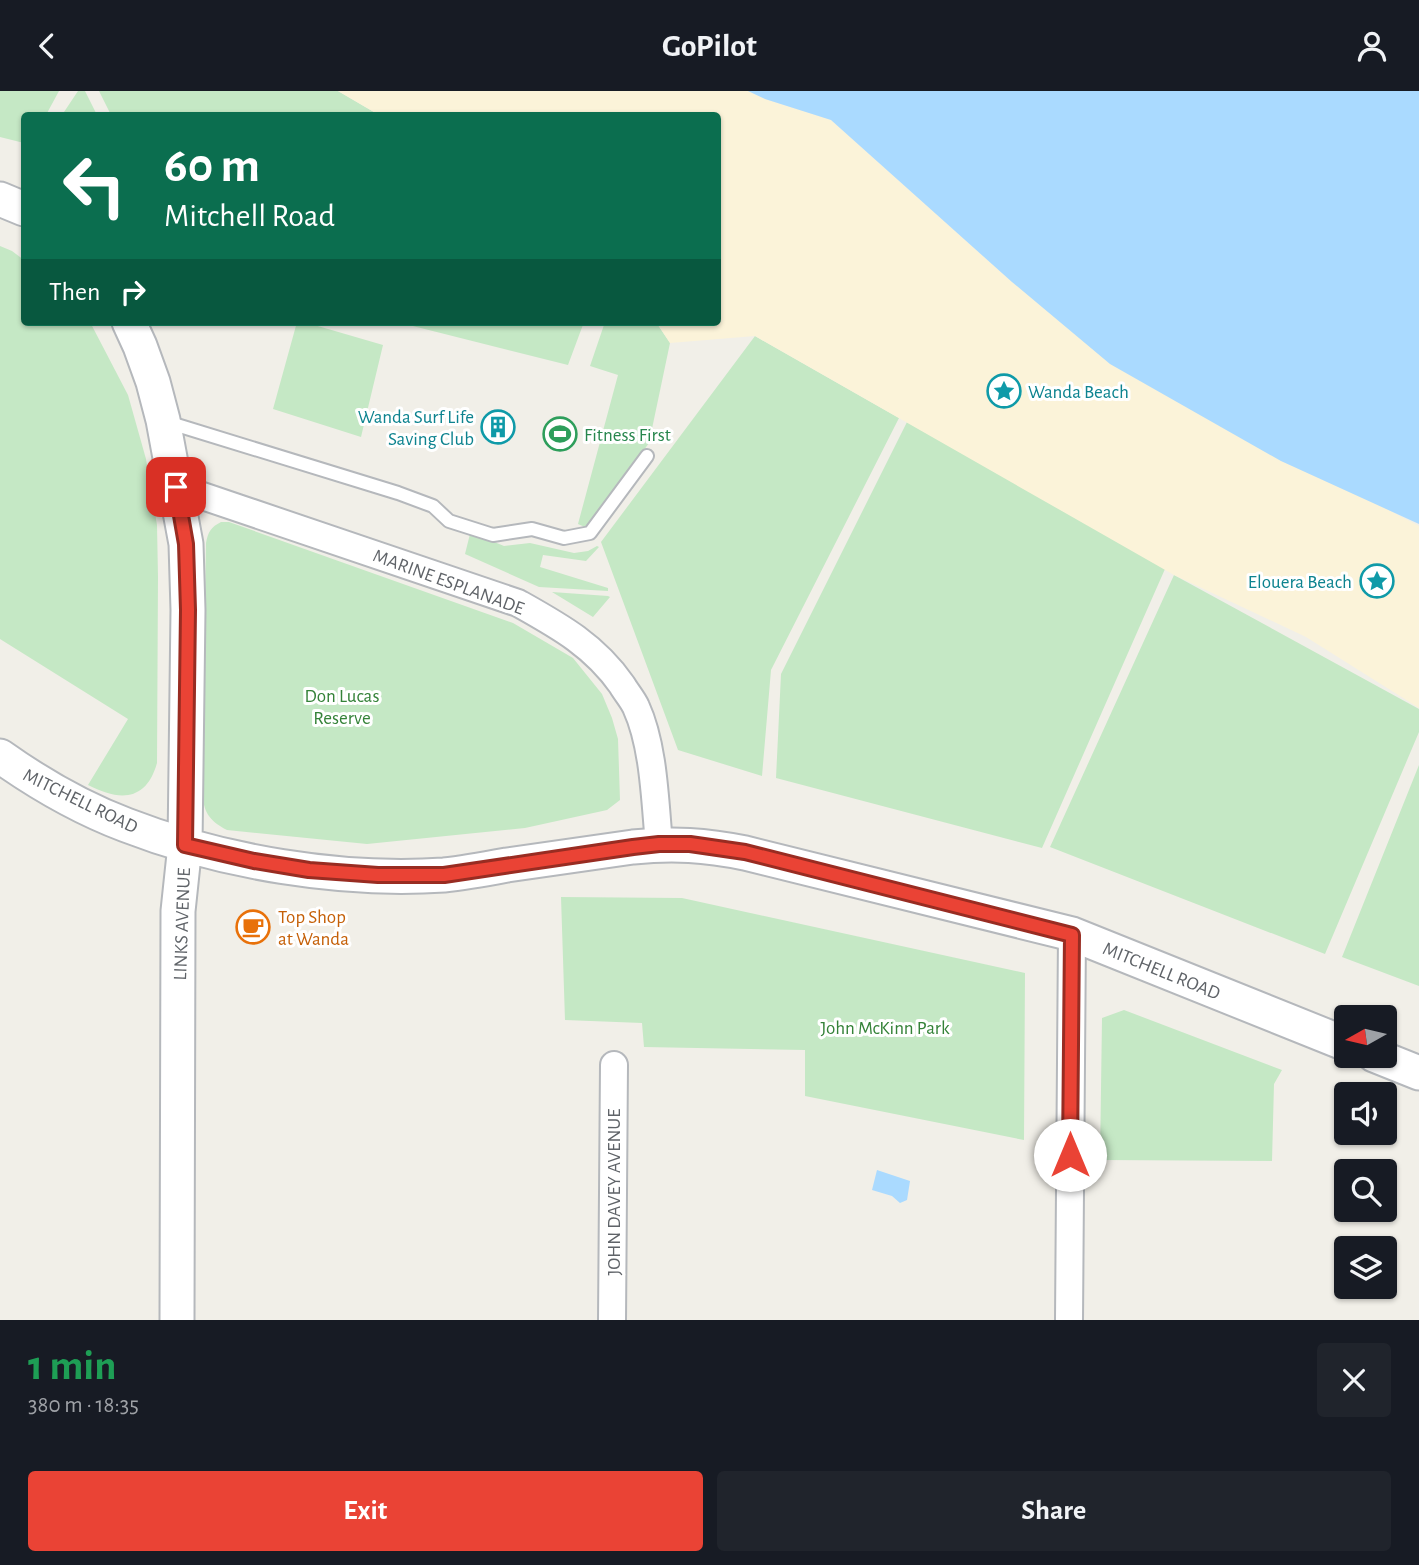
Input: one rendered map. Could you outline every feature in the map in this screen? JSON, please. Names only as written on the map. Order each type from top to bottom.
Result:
[{"type":"street","points":[[0,199],[21,208]]},
{"type":"street","name":"LINKS AVENUE","points":[[131,326],[153,382],[163,420],[186,544],[188,610],[185,845],[178,911],[177,1320]]},
{"type":"street","name":"MARINE ESPLANADE","points":[[176,487],[518,603],[589,647],[612,672],[636,706],[647,740],[659,844]]},
{"type":"street","name":"MITCHELL ROAD","points":[[0,756],[76,802],[124,824],[185,845],[309,870],[378,875],[444,875],[659,844],[690,844],[745,852],[1072,935],[1334,1039]]},
{"type":"street","points":[[1069,1320],[1072,935]]},
{"type":"street","points":[[1397,1064],[1419,1073]]},
{"type":"street","name":"JOHN DAVEY AVENUE","points":[[612,1320],[614,1065]]},
{"type":"lane","points":[[163,420],[398,493],[433,506],[449,521],[492,535],[533,529],[564,538],[590,533],[647,456]]},
{"type":"green space","points":[[0,91],[59,91],[48,112],[21,112],[21,142],[0,137]]},
{"type":"green space","points":[[78,91],[85,91],[96,112],[64,112]]},
{"type":"green space","points":[[99,91],[338,91],[374,112],[110,112]]},
{"type":"green space","points":[[0,246],[21,258],[21,326],[92,326],[128,395],[146,459],[157,525],[158,577],[157,763],[146,785],[130,795],[121,795],[110,794],[88,785],[128,719],[0,639]]},
{"type":"green space","points":[[296,326],[318,326],[383,345],[361,437],[273,409]]},
{"type":"green space","points":[[413,326],[583,326],[568,365]]},
{"type":"green space","points":[[604,326],[659,326],[670,343],[649,443],[587,528],[578,524],[618,375],[590,366]]},
{"type":"green space","points":[[755,336],[899,418],[771,670],[762,776],[678,750],[601,542]]},
{"type":"green space","points":[[907,422],[1165,569],[1042,848],[776,778],[781,674]]},
{"type":"green space","name":"Don Lucas Reserve","points":[[221,522],[229,522],[513,623],[573,658],[602,694],[612,718],[618,739],[620,800],[607,810],[525,828],[367,844],[227,830],[221,826],[208,815],[202,792],[206,543],[210,530]]},
{"type":"green space","points":[[470,534],[504,546],[530,543],[574,553],[588,551],[597,546],[599,547],[586,561],[543,555],[540,567],[608,588],[608,591],[539,587],[465,554]]},
{"type":"green space","points":[[1174,575],[1419,709],[1419,732],[1325,954],[1050,847]]},
{"type":"green space","points":[[552,592],[608,596],[610,597],[593,617]]},
{"type":"green space","points":[[1419,765],[1419,986],[1342,957]]},
{"type":"green space","name":"John McKinn Park","points":[[561,897],[682,898],[1025,973],[1024,1140],[805,1096],[805,1050],[644,1047],[642,1023],[565,1020]]},
{"type":"green space","points":[[1124,1010],[1282,1070],[1274,1084],[1272,1161],[1100,1160],[1102,1018]]},
{"type":"sand","name":"Wanda Beach","points":[[338,91],[748,91],[831,120],[1012,282],[1281,461],[1419,526],[1419,708],[1306,637],[1174,575],[755,336],[670,343],[659,326],[721,326],[721,112],[374,112]]},
{"type":"water","points":[[748,91],[1419,91],[1419,524],[1281,461],[1110,364],[1012,282],[831,120]]},
{"type":"water","points":[[877,1170],[910,1181],[907,1200],[900,1203],[892,1196],[872,1190]]},
{"type":"place","name":"Wanda Beach","points":[[1004,391]]},
{"type":"place","name":"Wanda Surf Life Saving Club","points":[[498,427]]},
{"type":"place","name":"Fitness First","points":[[560,434]]},
{"type":"place","name":"Elouera Beach","points":[[1377,581]]},
{"type":"place","name":"Top Shop at Wanda","points":[[253,927]]},
{"type":"route","points":[[176,487],[186,544],[188,610],[185,845],[309,870],[378,875],[444,875],[633,847],[690,844],[745,852],[1072,935],[1070,1155]]}]
